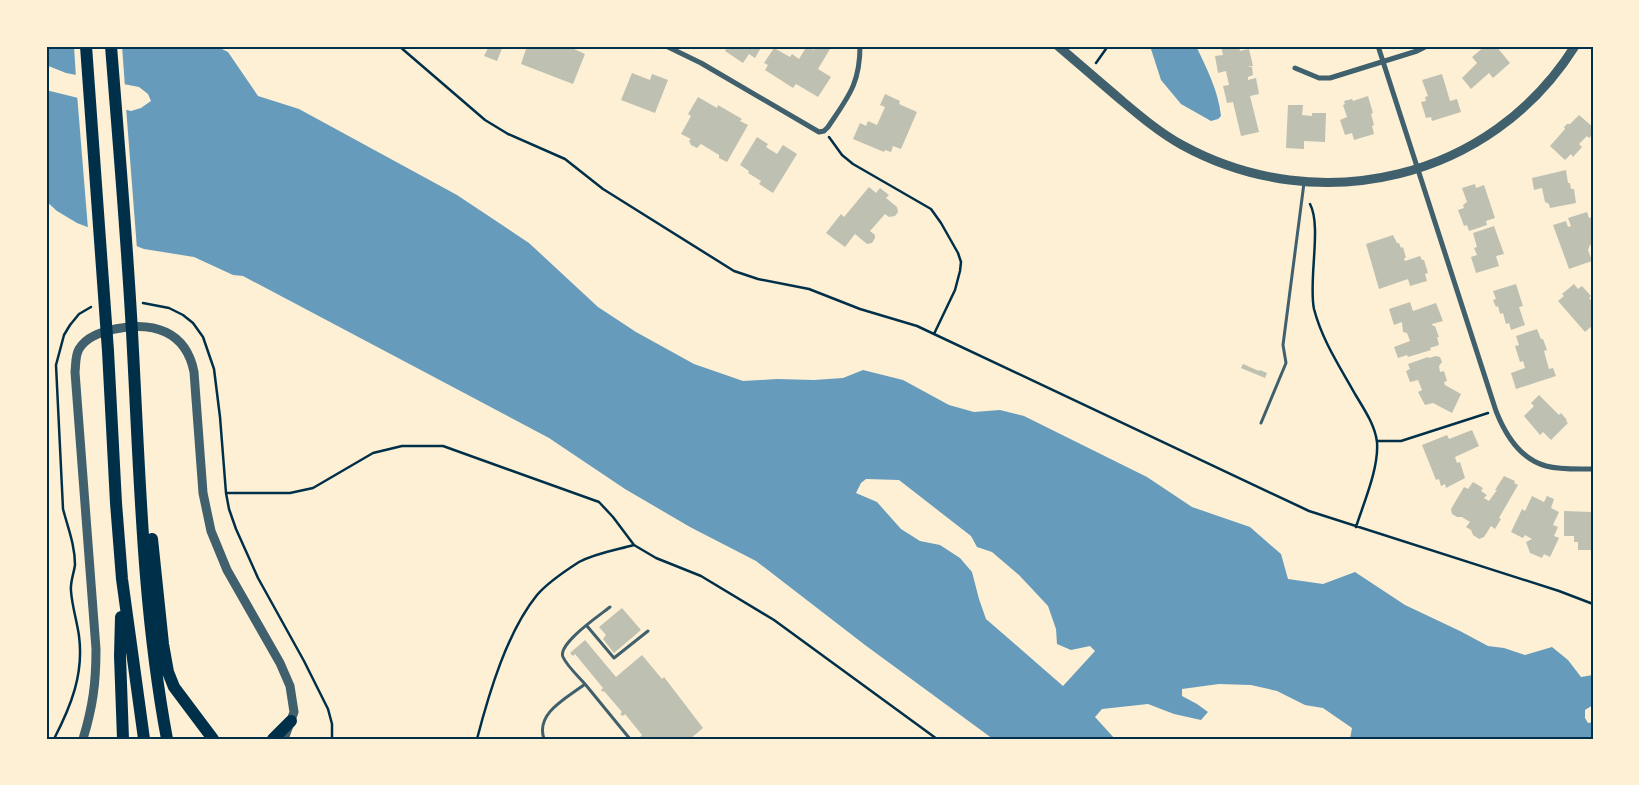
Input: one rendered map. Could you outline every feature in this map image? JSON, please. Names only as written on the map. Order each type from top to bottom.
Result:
[{"type":"highway","points":[[86,46],[122,579],[144,739]]},
{"type":"highway","points":[[111,46],[133,349],[140,505],[153,648],[167,739]]},
{"type":"highway","points":[[136,424],[149,509],[163,644],[168,672],[174,687],[213,737]]},
{"type":"highway","points":[[122,579],[120,656],[123,739]]},
{"type":"highway","points":[[273,739],[291,721]]},
{"type":"street","points":[[666,46],[679,49],[816,131],[824,131],[854,86],[860,65],[860,46]]},
{"type":"street","points":[[1058,46],[1150,124],[1182,145],[1217,162],[1242,171],[1280,180],[1304,183],[1362,182],[1417,170],[1467,148],[1509,120],[1530,101],[1552,78],[1575,46]]},
{"type":"street","points":[[1378,46],[1496,411],[1507,435],[1532,460],[1548,467],[1593,469]]},
{"type":"street","points":[[1295,68],[1313,76],[1325,78],[1383,62],[1427,46]]},
{"type":"street","points":[[83,739],[92,711],[96,683],[96,649],[75,372],[76,355],[87,340],[97,333],[143,325],[168,333],[178,340],[191,358],[194,372],[203,494],[211,531],[227,570],[287,677],[294,712],[284,739]]},
{"type":"lane","points":[[1261,423],[1286,364],[1283,346],[1304,183]]},
{"type":"lane","points":[[610,607],[566,642],[562,654],[563,658],[630,739]]},
{"type":"lane","points":[[587,626],[614,658],[648,631]]},
{"type":"lane","points":[[544,739],[541,730],[548,713],[585,684]]},
{"type":"path","points":[[399,46],[484,120],[508,134],[565,159],[603,189],[734,270],[751,277],[809,289],[860,309],[906,322],[1309,511],[1559,591],[1593,604]]},
{"type":"path","points":[[1088,72],[1108,46]]},
{"type":"path","points":[[824,131],[842,155],[853,164],[931,209],[958,253],[961,262],[958,281],[934,334]]},
{"type":"path","points":[[1301,202],[1309,203],[1314,217],[1312,293],[1318,322],[1326,344],[1370,421],[1377,441],[1374,469],[1356,527]]},
{"type":"path","points":[[140,302],[169,308],[183,315],[193,323],[203,337],[214,369],[229,510],[258,578],[328,709],[332,724],[332,739]]},
{"type":"path","points":[[54,739],[74,695],[81,659],[80,637],[70,589],[75,567],[74,552],[70,530],[62,509],[56,365],[64,335],[70,325],[79,314],[97,304]]},
{"type":"path","points":[[1377,441],[1401,441],[1496,411]]},
{"type":"path","points":[[226,493],[298,492],[313,488],[373,454],[402,446],[443,446],[598,502],[614,517],[634,545],[656,558],[701,576],[774,620],[937,739]]},
{"type":"path","points":[[477,739],[507,648],[527,609],[538,594],[555,579],[581,562],[602,553],[634,545]]},
{"type":"water","points":[[46,46],[216,46],[228,52],[258,96],[299,109],[457,195],[529,243],[598,307],[636,332],[694,364],[743,381],[843,378],[863,370],[903,380],[949,405],[974,412],[1000,410],[1024,416],[1147,477],[1192,507],[1250,527],[1281,554],[1288,579],[1323,584],[1355,572],[1405,605],[1488,646],[1504,648],[1525,655],[1552,647],[1568,660],[1581,677],[1593,675],[1593,705],[1585,710],[1585,718],[1588,723],[1593,722],[1593,739],[1350,739],[1352,728],[1323,708],[1305,705],[1277,691],[1251,685],[1219,684],[1182,689],[1182,696],[1208,712],[1201,720],[1174,714],[1148,704],[1102,709],[1095,717],[1115,739],[993,739],[865,645],[756,561],[690,527],[625,489],[549,438],[243,276],[233,275],[194,257],[144,249],[77,223],[57,211],[46,201],[46,90],[131,111],[141,108],[151,101],[148,94],[139,87],[66,73],[46,65]],"holes":[[[866,479],[899,480],[971,536],[977,547],[992,552],[1019,575],[1048,606],[1056,629],[1057,644],[1071,650],[1090,646],[1095,651],[1063,686],[986,619],[972,572],[960,558],[940,545],[920,541],[901,529],[877,502],[856,493],[861,483]]]},
{"type":"water","points":[[1150,46],[1196,46],[1212,80],[1221,116],[1218,119],[1211,121],[1181,104],[1161,80]]},
{"type":"pier","points":[[74,46],[122,46],[125,87],[76,78]]},
{"type":"pier","points":[[77,94],[126,107],[137,249],[88,229]]},
{"type":"building","points":[[483,46],[503,46],[497,61],[484,56],[488,48]]},
{"type":"building","points":[[527,46],[575,46],[574,49],[585,54],[573,84],[521,64]]},
{"type":"building","points":[[728,46],[762,46],[755,58],[749,54],[743,63],[725,51]]},
{"type":"building","points":[[807,46],[814,50],[816,46],[826,46],[830,49],[818,69],[831,77],[818,97],[796,84],[793,88],[765,70],[768,65],[764,63],[774,48],[790,57],[792,54],[799,59]]},
{"type":"building","points":[[1221,46],[1239,46],[1240,51],[1249,49],[1253,66],[1246,67],[1252,67],[1253,75],[1248,77],[1248,80],[1256,78],[1259,94],[1250,96],[1259,132],[1241,136],[1233,102],[1227,103],[1223,86],[1229,85],[1226,71],[1218,73],[1215,56],[1223,55]]},
{"type":"building","points":[[1485,46],[1496,46],[1510,63],[1493,78],[1489,73],[1471,89],[1462,78],[1477,63],[1472,57]]},
{"type":"building","points":[[632,73],[650,80],[652,74],[668,80],[655,113],[621,100]]},
{"type":"building","points":[[1442,74],[1450,101],[1457,99],[1461,112],[1432,121],[1431,117],[1426,118],[1421,102],[1426,101],[1425,97],[1428,96],[1422,80]]},
{"type":"building","points":[[885,94],[900,101],[899,104],[917,112],[901,149],[893,146],[891,152],[885,150],[884,152],[853,139],[860,123],[866,126],[868,121],[877,125],[885,107],[880,105]]},
{"type":"building","points":[[1368,96],[1373,113],[1371,114],[1374,134],[1354,140],[1352,133],[1345,135],[1340,120],[1347,117],[1343,105],[1345,104],[1344,101],[1352,99],[1353,101]]},
{"type":"building","points":[[698,97],[717,108],[718,105],[742,119],[740,121],[748,125],[727,162],[701,144],[697,148],[691,145],[689,141],[691,139],[681,134],[691,116],[688,114]]},
{"type":"building","points":[[1288,105],[1303,105],[1302,115],[1312,116],[1312,113],[1326,113],[1325,142],[1304,141],[1304,149],[1286,148]]},
{"type":"building","points":[[1579,115],[1593,127],[1593,134],[1589,138],[1587,136],[1579,144],[1582,147],[1573,157],[1571,154],[1565,160],[1550,146],[1565,129],[1564,127]]},
{"type":"building","points":[[757,137],[768,144],[766,147],[777,154],[783,145],[797,154],[773,193],[759,184],[761,181],[748,173],[749,171],[740,165]]},
{"type":"building","points":[[1566,170],[1568,183],[1570,183],[1571,189],[1574,189],[1576,203],[1550,208],[1549,204],[1545,202],[1542,188],[1534,190],[1532,178]]},
{"type":"building","points":[[1475,184],[1476,188],[1484,185],[1495,218],[1486,221],[1487,225],[1469,231],[1467,225],[1464,226],[1458,210],[1464,208],[1463,205],[1467,202],[1462,188]]},
{"type":"building","points":[[869,187],[876,193],[880,188],[889,195],[886,198],[897,207],[898,212],[895,216],[889,217],[885,214],[870,231],[875,235],[872,243],[867,244],[855,234],[845,247],[826,233],[841,214],[844,217]]},
{"type":"building","points":[[1587,212],[1589,218],[1592,217],[1593,219],[1593,244],[1590,245],[1588,250],[1592,261],[1569,269],[1553,225],[1566,221],[1568,227],[1571,226],[1568,218]]},
{"type":"building","points":[[1494,226],[1504,254],[1496,256],[1499,266],[1476,273],[1471,257],[1477,255],[1474,248],[1477,247],[1473,233]]},
{"type":"building","points":[[1393,235],[1401,248],[1403,247],[1405,261],[1420,256],[1424,260],[1428,273],[1425,274],[1427,281],[1410,286],[1408,279],[1379,289],[1366,244]]},
{"type":"building","points":[[1516,284],[1523,306],[1519,307],[1525,325],[1511,330],[1509,323],[1506,324],[1503,313],[1500,314],[1498,306],[1496,307],[1493,300],[1496,299],[1493,291]]},
{"type":"building","points":[[1574,284],[1578,289],[1582,286],[1591,296],[1589,298],[1593,302],[1593,325],[1585,332],[1558,301],[1564,296],[1562,294]]},
{"type":"building","points":[[1410,302],[1413,311],[1436,303],[1443,321],[1432,324],[1435,326],[1439,337],[1437,337],[1439,345],[1430,348],[1431,350],[1398,358],[1394,347],[1410,341],[1407,333],[1403,332],[1402,322],[1394,325],[1389,309]]},
{"type":"building","points":[[1537,329],[1547,350],[1544,351],[1549,369],[1553,368],[1556,376],[1516,389],[1511,373],[1525,368],[1523,361],[1520,362],[1515,346],[1519,345],[1516,336]]},
{"type":"building","points":[[1436,356],[1440,357],[1442,362],[1439,366],[1440,372],[1444,371],[1447,381],[1444,382],[1445,385],[1461,394],[1452,413],[1433,403],[1425,405],[1418,392],[1422,390],[1418,380],[1410,382],[1406,371],[1410,369],[1408,364]]},
{"type":"building","points":[[1243,364],[1267,373],[1265,378],[1241,368]]},
{"type":"building","points":[[1539,395],[1559,415],[1561,413],[1568,423],[1551,440],[1543,432],[1540,435],[1524,416],[1534,406],[1531,403]]},
{"type":"building","points":[[1472,430],[1479,446],[1455,457],[1457,463],[1460,462],[1465,478],[1446,488],[1445,484],[1441,486],[1439,479],[1436,480],[1422,445],[1447,435],[1449,439]]},
{"type":"building","points":[[1504,476],[1515,481],[1514,483],[1518,485],[1499,518],[1501,519],[1495,529],[1491,526],[1484,537],[1479,539],[1466,527],[1470,522],[1452,514],[1451,509],[1464,487],[1468,489],[1473,482],[1483,488],[1481,491],[1487,495],[1484,498],[1489,501]]},
{"type":"building","points":[[1532,496],[1544,502],[1547,496],[1554,499],[1551,508],[1559,512],[1553,525],[1558,527],[1554,536],[1559,538],[1550,557],[1544,554],[1542,558],[1530,553],[1526,542],[1532,539],[1525,535],[1523,538],[1511,532],[1522,509],[1525,511]]},
{"type":"building","points":[[1564,511],[1592,512],[1593,550],[1578,550],[1578,542],[1574,542],[1574,536],[1564,536]]},
{"type":"building","points":[[622,608],[641,630],[614,653],[603,639],[606,635],[599,627]]},
{"type":"building","points":[[585,640],[616,677],[642,655],[662,679],[664,677],[703,728],[690,739],[645,739],[644,737],[642,739],[640,737],[642,735],[625,714],[623,716],[620,714],[622,712],[601,690],[603,688],[575,654],[573,656],[570,653]]}]
